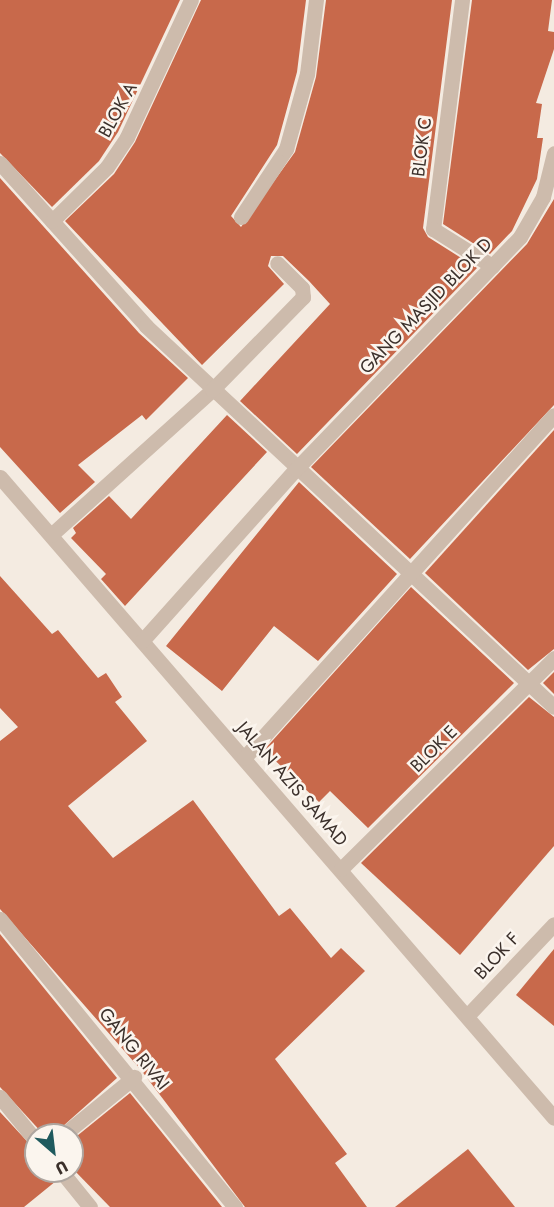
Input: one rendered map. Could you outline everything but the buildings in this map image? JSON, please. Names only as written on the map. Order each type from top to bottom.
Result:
[{"type":"street","name":"BLOK A","points":[[52,221],[106,167],[127,137],[191,0]]},
{"type":"street","points":[[241,217],[286,149],[306,74],[316,0]]},
{"type":"street","name":"BLOK C","points":[[462,0],[433,228],[492,266]]},
{"type":"street","name":"GANG MASJID BLOK D","points":[[142,641],[297,469],[492,266],[534,215],[554,153]]},
{"type":"street","points":[[0,164],[212,390],[554,707]]},
{"type":"street","points":[[51,535],[212,390],[303,297],[302,288],[277,263]]},
{"type":"street","points":[[244,758],[554,415]]},
{"type":"street","name":"JALAN AZIS SAMAD","points":[[0,477],[468,1015],[554,1118]]},
{"type":"street","name":"BLOK E","points":[[341,869],[554,657]]},
{"type":"street","name":"GANG RIVAI","points":[[0,919],[134,1077],[235,1207]]},
{"type":"street","name":"BLOK F","points":[[468,1015],[554,924]]},
{"type":"street","points":[[78,1123],[134,1077]]},
{"type":"street","points":[[0,1097],[24,1126]]},
{"type":"street","points":[[71,1183],[90,1207]]}]
